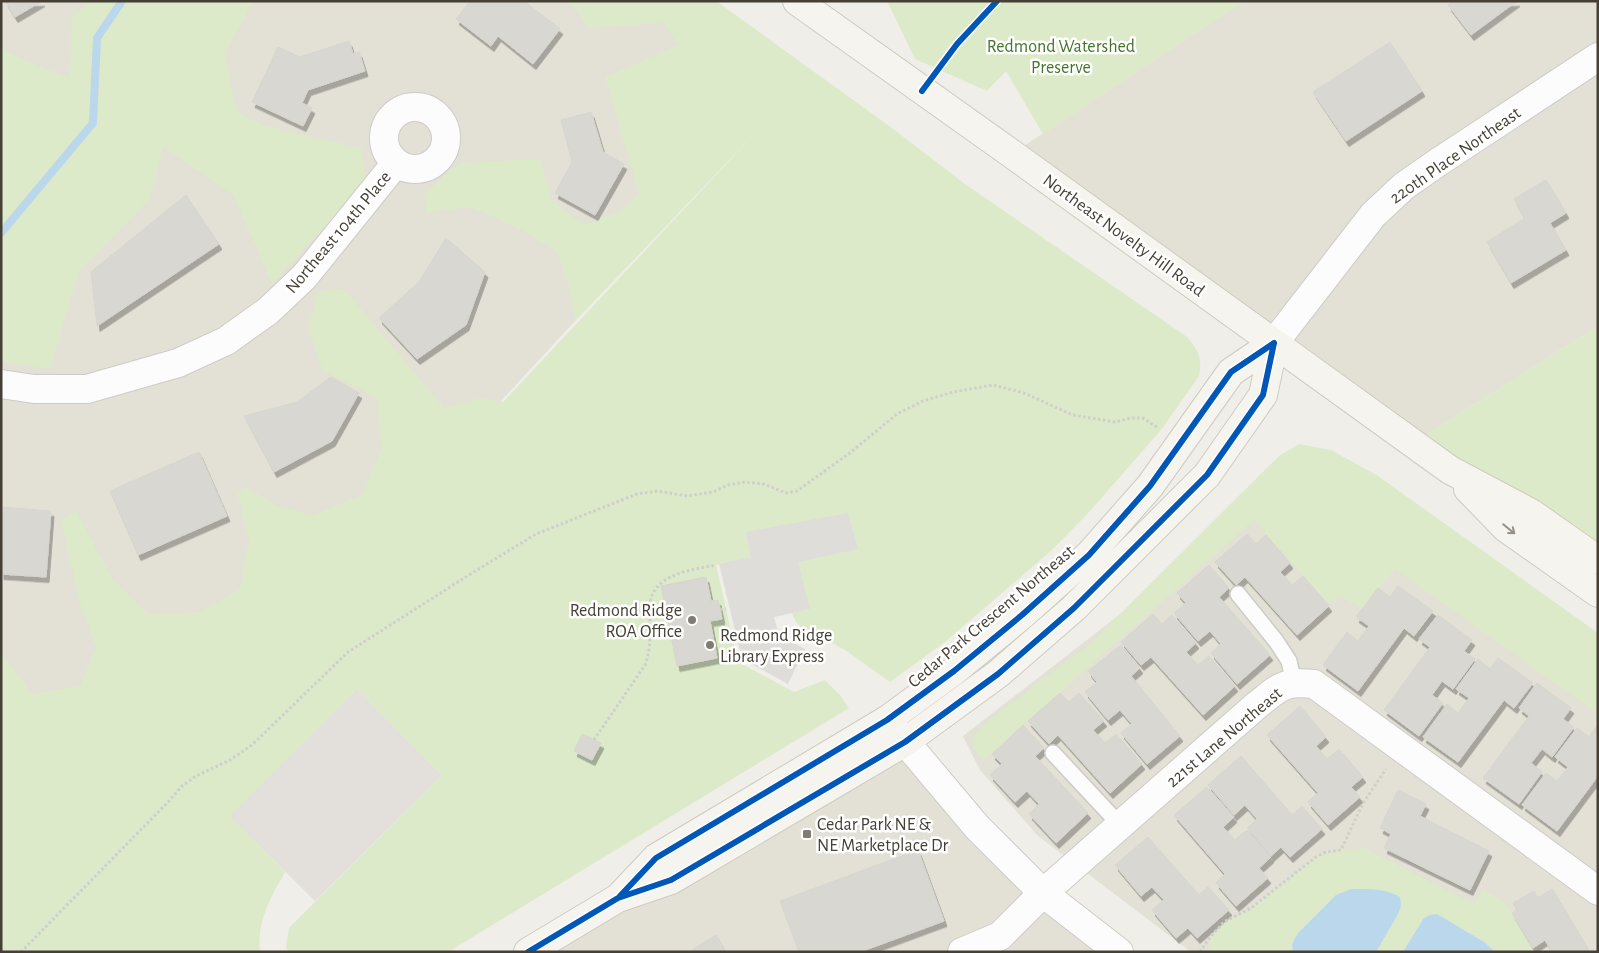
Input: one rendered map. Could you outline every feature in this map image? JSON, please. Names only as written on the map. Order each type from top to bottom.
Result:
[{"type":"street","name":"Northeast Novelty Hill Road","points":[[797,1],[1450,470],[1531,513],[1598,560]]},
{"type":"street","name":"220th Place Northeast","points":[[1274,344],[1373,215],[1404,186],[1598,57]]},
{"type":"street","name":"Northeast 104th Place","points":[[1,384],[34,388],[87,389],[178,363],[226,341],[268,311],[304,278],[396,163]]},
{"type":"street","name":"Cedar Park Crescent Northeast","points":[[618,898],[656,858],[886,720],[962,665],[1022,615],[1089,555],[1150,486],[1231,372],[1274,344]]},
{"type":"street","name":"Cedar Park Crescent Northeast","points":[[528,952],[618,898],[671,880],[906,742],[998,674],[1074,608],[1207,476],[1263,395],[1274,344]]},
{"type":"street","name":"Northeast Novelty Hill Road","points":[[1450,470],[1506,528],[1598,593]]},
{"type":"street","name":"221st Lane Northeast","points":[[962,952],[1000,936],[1043,893],[1257,705],[1280,686],[1294,683],[1314,684],[1598,891]]},
{"type":"street","points":[[886,720],[977,827],[1043,893],[1119,952]]},
{"type":"lane","points":[[1238,594],[1276,640],[1288,661],[1294,683]]},
{"type":"lane","points":[[1053,753],[1120,825]]},
{"type":"path","points":[[21,952],[163,808],[182,786],[196,776],[230,760],[252,745],[348,652],[536,534],[637,494],[658,491],[687,496],[712,492],[728,485],[745,482],[764,484],[786,494],[797,491],[851,452],[897,414],[922,401],[953,392],[994,385],[1024,393],[1073,416],[1115,422],[1131,418],[1144,418],[1161,430]]},
{"type":"path","points":[[594,740],[646,665],[650,644],[650,602],[656,590],[664,580],[672,576],[716,565]]},
{"type":"path","points":[[720,610],[726,609]]},
{"type":"path","points":[[1200,952],[1210,937],[1224,922],[1251,908],[1316,857],[1326,852],[1341,850],[1363,803],[1400,747]]},
{"type":"shaded area","points":[[1,1],[716,1],[813,72],[575,321],[308,610],[1,802]]},
{"type":"shaded area","points":[[1244,1],[1598,1],[1598,326],[1413,443],[1012,154]]},
{"type":"shaded area","points":[[1288,484],[1598,699],[1598,952],[1191,952],[1038,836],[980,770],[963,736]]},
{"type":"shaded area","points":[[848,513],[858,549],[798,562],[810,609],[774,617],[779,635],[805,649],[788,684],[742,659],[719,564],[751,557],[746,532]]},
{"type":"shaded area","points":[[357,689],[442,775],[315,901],[229,816]]},
{"type":"shaded area","points":[[905,742],[1119,952],[528,952]]},
{"type":"green space","points":[[89,1],[257,1],[253,2],[225,53],[236,110],[261,125],[361,148],[366,181],[272,284],[233,195],[163,147],[151,198],[79,272],[50,369],[1,362],[1,48],[31,63],[69,78],[72,19]]},
{"type":"green space","points":[[569,1],[716,1],[888,125],[965,184],[1187,337],[1199,355],[1199,376],[1161,430],[1091,510],[1052,550],[945,642],[890,682],[845,650],[801,627],[796,622],[792,613],[809,609],[797,562],[751,557],[716,565],[738,662],[794,692],[825,680],[840,695],[849,708],[448,952],[288,952],[286,946],[289,928],[442,775],[357,689],[230,816],[285,872],[266,910],[261,930],[260,952],[1,952],[1,652],[32,694],[80,686],[96,648],[79,600],[61,520],[76,511],[112,578],[148,614],[200,612],[240,589],[249,539],[237,492],[246,487],[277,506],[314,515],[363,494],[382,447],[376,397],[323,371],[308,328],[318,291],[344,289],[444,408],[480,398],[503,402],[761,127],[575,321],[570,291],[557,252],[522,230],[471,207],[427,212],[424,194],[459,163],[541,159],[552,201],[584,225],[623,210],[639,193],[605,77],[678,45],[664,23],[588,28]]},
{"type":"green space","name":"Redmond Watershed Preserve","points":[[887,1],[1244,1],[1043,134],[1006,71],[987,91],[915,59]]},
{"type":"green space","points":[[1598,326],[1598,560],[1413,443]]},
{"type":"green space","points":[[1299,444],[1331,450],[1378,476],[1598,633],[1598,714],[1395,569],[1363,609],[1342,597],[1327,602],[1254,520],[983,761],[973,748],[975,734],[990,719],[1091,643],[1279,456]]},
{"type":"green space","points":[[1364,848],[1474,904],[1483,890],[1506,903],[1534,952],[1495,952],[1484,942],[1424,918],[1403,952],[1376,952],[1401,906],[1372,889],[1351,889],[1336,895],[1292,944],[1293,952],[1209,952],[1210,937],[1224,922],[1251,908],[1316,857],[1326,852]]},
{"type":"water","points":[[1351,889],[1370,889],[1400,897],[1401,906],[1398,914],[1376,952],[1293,952],[1292,944],[1298,933],[1336,895]]},
{"type":"water","points":[[1437,914],[1484,942],[1495,952],[1403,952],[1424,918]]},
{"type":"building","points":[[5,1],[42,1],[15,17]]},
{"type":"building","points":[[470,1],[524,1],[560,29],[533,64],[498,36],[491,46],[456,19]]},
{"type":"building","points":[[1453,1],[1517,1],[1471,35],[1448,5]]},
{"type":"building","points":[[349,41],[353,54],[359,52],[365,71],[308,90],[302,103],[312,108],[303,126],[252,102],[278,47],[300,57]]},
{"type":"building","points":[[1390,42],[1422,91],[1346,141],[1313,92]]},
{"type":"building","points":[[591,112],[603,152],[624,164],[595,215],[555,193],[572,162],[561,120]]},
{"type":"building","points":[[1546,180],[1566,213],[1550,223],[1566,250],[1511,283],[1487,242],[1525,218],[1514,199]]},
{"type":"building","points":[[186,195],[219,244],[97,326],[91,272]]},
{"type":"building","points":[[446,238],[485,272],[466,325],[417,359],[379,318],[419,282]]},
{"type":"building","points":[[331,377],[359,393],[332,441],[274,472],[244,416],[297,402]]},
{"type":"building","points":[[199,452],[227,516],[138,555],[110,491]]},
{"type":"building","points":[[1,507],[51,511],[46,577],[1,574]]},
{"type":"building","points":[[1247,534],[1256,544],[1266,535],[1290,563],[1280,572],[1292,585],[1303,576],[1329,606],[1297,635],[1245,577],[1236,585],[1215,562]]},
{"type":"building","points":[[1209,565],[1229,588],[1219,597],[1270,655],[1237,684],[1211,653],[1221,644],[1210,631],[1198,641],[1174,613],[1186,603],[1177,593]]},
{"type":"building","name":"Redmond Ridge ROA Office","points":[[706,577],[711,601],[718,600],[722,619],[710,621],[717,658],[677,666],[661,586]]},
{"type":"building","points":[[1398,586],[1433,611],[1414,636],[1404,628],[1358,691],[1323,665],[1347,632],[1358,641],[1369,626],[1356,617],[1378,588],[1390,597]]},
{"type":"building","points":[[1153,614],[1162,624],[1172,615],[1196,643],[1186,652],[1198,665],[1209,656],[1235,686],[1203,715],[1151,657],[1141,665],[1121,642]]},
{"type":"building","points":[[1438,615],[1472,640],[1464,651],[1475,659],[1453,689],[1442,681],[1432,695],[1443,703],[1419,736],[1384,710],[1430,647],[1419,639]]},
{"type":"building","points":[[1121,645],[1140,668],[1131,676],[1180,736],[1147,764],[1121,733],[1132,724],[1120,710],[1108,720],[1085,692],[1097,682],[1088,671]]},
{"type":"building","points":[[1498,658],[1533,683],[1514,708],[1504,700],[1458,762],[1423,737],[1447,704],[1458,713],[1469,698],[1456,689],[1478,659],[1490,669]]},
{"type":"building","points":[[1537,683],[1571,708],[1563,719],[1574,727],[1552,757],[1542,749],[1531,763],[1542,772],[1519,804],[1483,778],[1529,716],[1519,708]]},
{"type":"building","points":[[1060,693],[1069,702],[1079,693],[1104,721],[1093,730],[1105,743],[1116,734],[1142,764],[1110,793],[1058,735],[1049,744],[1028,721]]},
{"type":"building","points":[[1300,706],[1326,737],[1316,746],[1327,759],[1339,749],[1363,777],[1351,787],[1360,797],[1328,825],[1308,802],[1318,793],[1267,735]]},
{"type":"building","points":[[1023,725],[1044,748],[1035,756],[1088,813],[1056,843],[1029,814],[1039,804],[1027,791],[1015,802],[990,775],[1002,764],[992,754]]},
{"type":"building","points":[[1597,726],[1598,776],[1557,831],[1522,805],[1546,773],[1557,781],[1568,767],[1555,757],[1577,728],[1589,737]]},
{"type":"building","points":[[582,734],[601,743],[592,760],[574,751]]},
{"type":"building","points":[[1241,756],[1292,815],[1302,806],[1322,829],[1290,857],[1281,847],[1271,856],[1247,828],[1257,819],[1245,805],[1234,815],[1208,785]]},
{"type":"building","points":[[1207,787],[1234,817],[1223,827],[1235,840],[1247,830],[1271,857],[1259,868],[1268,878],[1236,906],[1216,883],[1225,874],[1174,815]]},
{"type":"building","points":[[1398,790],[1426,804],[1420,816],[1489,851],[1470,890],[1384,848],[1391,834],[1380,828]]},
{"type":"building","points":[[1148,837],[1199,895],[1208,887],[1229,910],[1197,938],[1188,928],[1176,938],[1152,910],[1164,900],[1152,887],[1141,896],[1115,865]]},
{"type":"building","points":[[918,850],[944,921],[860,952],[799,952],[780,901]]},
{"type":"building","points":[[1552,889],[1590,952],[1552,952],[1545,940],[1533,948],[1512,913],[1517,910],[1513,903],[1534,891],[1538,898]]},
{"type":"building","points":[[716,935],[726,952],[689,952]]},
{"type":"waterway","points":[[1,233],[93,123],[97,38],[122,1]]},
{"type":"cycle path","points":[[922,91],[957,44],[997,1]]},
{"type":"cycle path","points":[[620,896],[656,858],[887,720],[954,671],[1022,615],[1089,555],[1150,486],[1231,372],[1274,343]]},
{"type":"cycle path","points":[[528,952],[618,898],[671,880],[905,742],[998,674],[1074,608],[1207,475],[1263,395],[1274,343]]},
{"type":"place","name":"Redmond Ridge ROA Office","points":[[692,620]]},
{"type":"place","name":"Redmond Ridge Library Express","points":[[710,645]]},
{"type":"place","name":"Cedar Park NE & NE Marketplace Dr","points":[[807,834]]}]
